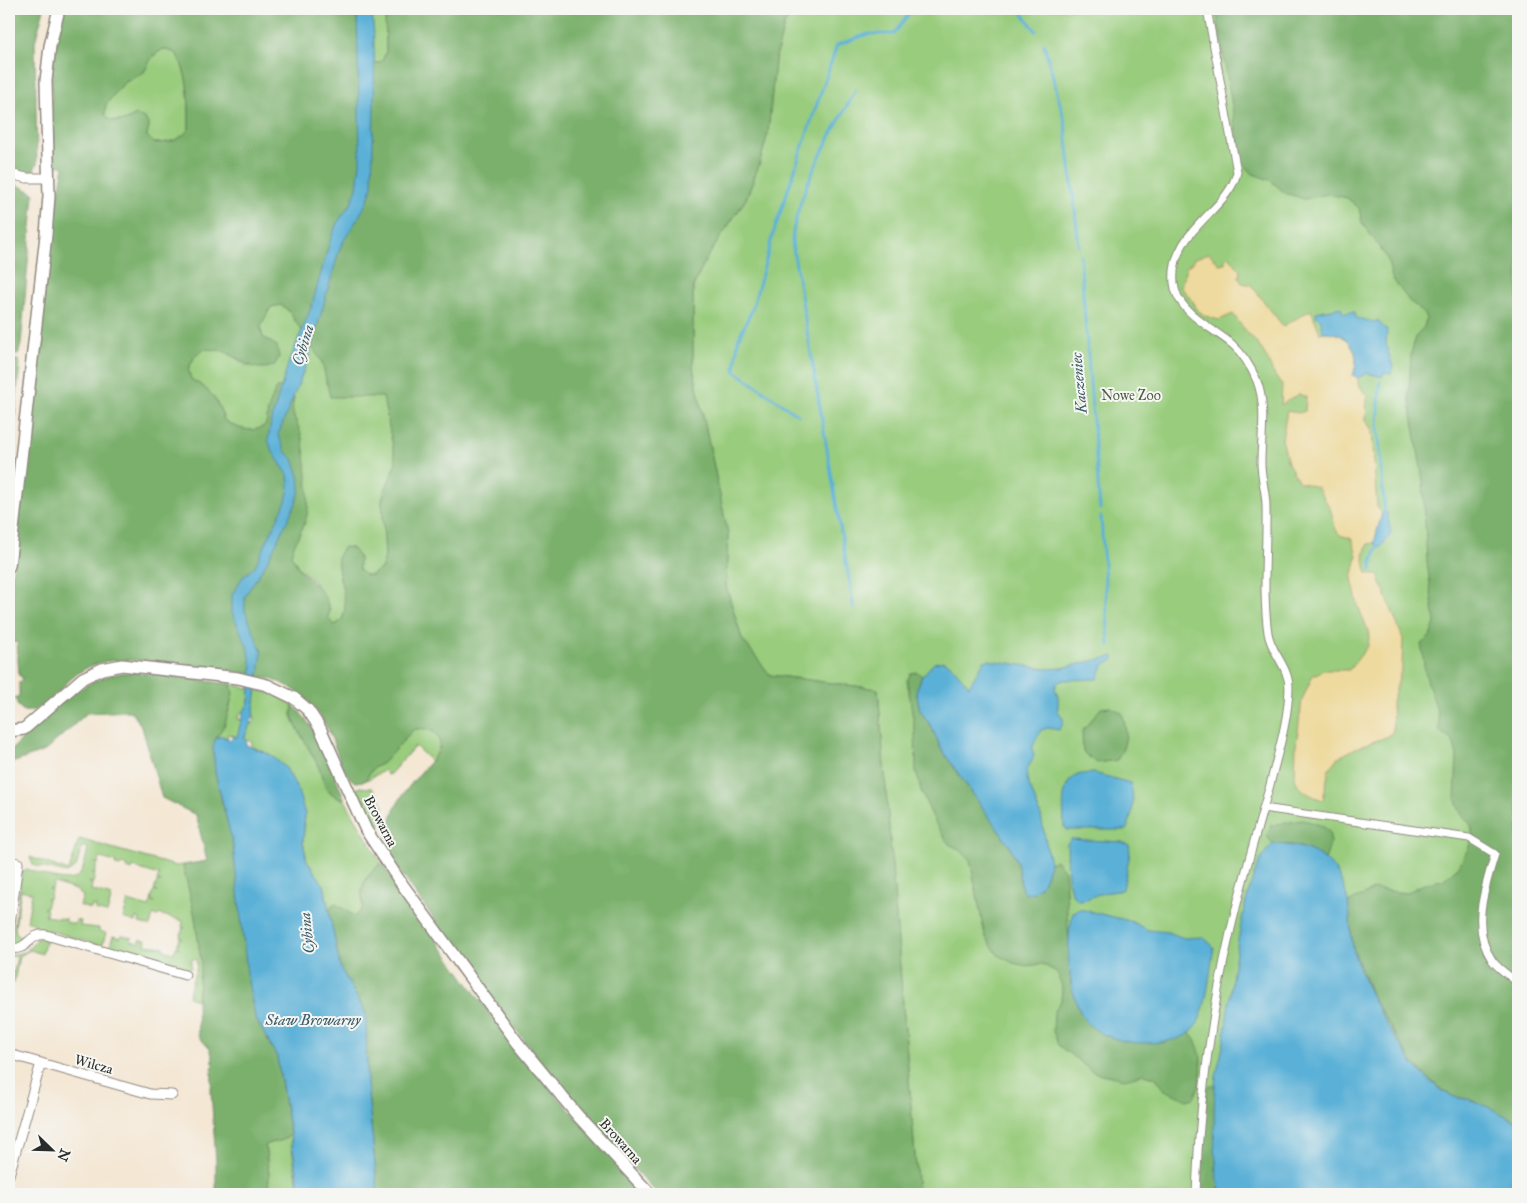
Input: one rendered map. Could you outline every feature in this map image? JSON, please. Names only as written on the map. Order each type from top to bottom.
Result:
[{"type":"street","points":[[9,566],[46,235],[49,178],[46,81],[50,46],[59,9]]},
{"type":"street","points":[[1196,1194],[1198,1138],[1207,1062],[1233,918],[1285,729],[1289,683],[1286,669],[1268,636],[1266,503],[1261,469],[1262,401],[1255,378],[1244,357],[1184,305],[1176,293],[1173,282],[1176,261],[1192,231],[1232,188],[1237,172],[1207,9]]},
{"type":"street","points":[[9,174],[27,178],[49,178]]},
{"type":"street","name":"Browarna","points":[[9,731],[24,729],[83,678],[102,669],[122,665],[238,678],[266,685],[294,698],[308,710],[320,728],[363,824],[399,880],[517,1042],[584,1122],[650,1194]]},
{"type":"street","points":[[1263,808],[1469,838],[1496,854],[1480,911],[1480,928],[1484,944],[1492,960],[1518,983]]},
{"type":"street","points":[[9,861],[18,864],[9,931]]},
{"type":"street","points":[[9,948],[18,950],[25,946],[30,938],[39,934],[46,934],[185,975]]},
{"type":"street","name":"Wilcza","points":[[9,1054],[150,1094],[172,1095]]},
{"type":"street","points":[[9,1175],[41,1063]]},
{"type":"green space","points":[[9,9],[44,9],[35,42],[37,164],[31,175],[9,171]]},
{"type":"green space","points":[[63,9],[357,9],[359,60],[378,63],[383,60],[386,51],[385,9],[795,9],[784,25],[775,61],[768,133],[759,165],[746,199],[706,259],[693,287],[693,367],[728,534],[726,586],[742,639],[770,675],[878,689],[918,1194],[658,1194],[585,1115],[551,1074],[485,990],[391,859],[388,842],[389,826],[393,812],[409,787],[439,751],[439,740],[434,732],[424,729],[413,730],[383,763],[373,768],[365,781],[356,782],[351,779],[343,767],[328,729],[313,707],[300,694],[276,681],[239,672],[160,661],[114,660],[99,663],[81,671],[38,709],[24,711],[18,706],[15,697],[19,697],[19,682],[22,682],[22,676],[19,676],[17,642],[12,643],[9,602],[54,203],[57,203],[64,166],[57,166],[53,162],[51,67]],"holes":[[[163,49],[176,53],[184,71],[188,90],[189,129],[182,136],[174,140],[154,143],[147,136],[149,126],[145,118],[137,115],[124,121],[111,121],[105,115],[106,104],[124,83],[144,72],[152,57]],[[281,305],[288,310],[322,362],[330,397],[383,397],[396,462],[382,499],[385,557],[382,568],[372,575],[365,575],[359,569],[359,557],[352,548],[344,547],[338,556],[345,605],[344,614],[341,621],[334,625],[328,618],[329,610],[324,596],[299,569],[291,555],[308,508],[307,473],[300,432],[293,410],[294,398],[287,387],[276,388],[268,410],[266,425],[250,430],[239,428],[224,420],[219,406],[212,396],[204,387],[191,379],[188,369],[195,356],[205,349],[223,351],[253,367],[266,368],[274,366],[279,357],[277,346],[263,337],[260,327],[271,307]]]},
{"type":"green space","points":[[357,9],[385,9],[386,51],[383,60],[378,63],[359,60]]},
{"type":"green space","name":"Nowe Zoo","points":[[795,9],[1518,9],[1518,1194],[918,1194],[878,689],[770,675],[742,639],[726,586],[728,534],[693,367],[693,287],[706,259],[746,199],[759,165],[768,133],[775,61],[784,25]]},
{"type":"green space","points":[[1216,9],[1518,9],[1518,1122],[1472,1100],[1452,1097],[1412,1062],[1372,997],[1353,948],[1348,903],[1375,889],[1406,893],[1426,883],[1443,880],[1459,866],[1473,837],[1471,825],[1460,812],[1455,798],[1457,755],[1453,741],[1439,731],[1438,717],[1425,672],[1421,644],[1430,637],[1435,623],[1427,562],[1423,481],[1409,396],[1411,353],[1417,334],[1424,327],[1426,318],[1420,309],[1409,301],[1392,278],[1387,258],[1362,223],[1359,208],[1347,198],[1328,194],[1304,199],[1285,193],[1270,180],[1253,174],[1241,161]]},
{"type":"green space","points":[[163,49],[176,53],[184,71],[188,90],[189,129],[182,136],[174,140],[154,143],[147,136],[149,126],[137,115],[124,121],[111,121],[105,115],[106,104],[124,83],[144,72],[152,57]]},
{"type":"green space","points":[[9,181],[34,193],[21,344],[18,355],[9,354]]},
{"type":"green space","points":[[281,305],[288,310],[318,354],[325,374],[326,384],[383,397],[396,462],[382,499],[385,557],[382,568],[372,575],[364,575],[359,569],[338,571],[344,592],[345,609],[340,622],[334,625],[328,618],[330,609],[314,581],[299,568],[291,555],[294,541],[305,523],[297,423],[291,412],[294,398],[287,387],[268,410],[266,425],[250,430],[239,428],[224,420],[219,406],[212,396],[204,387],[191,379],[188,369],[195,356],[205,349],[225,351],[249,367],[263,337],[262,324],[264,317],[271,307]]},
{"type":"green space","points":[[9,360],[18,360],[20,364],[9,470]]},
{"type":"green space","points":[[130,672],[231,684],[233,694],[225,724],[216,738],[215,772],[233,846],[255,1017],[277,1057],[290,1135],[283,1140],[265,1146],[269,1174],[268,1194],[216,1194],[216,1162],[211,1091],[213,1058],[210,1049],[198,1036],[197,1000],[201,963],[195,917],[183,865],[207,861],[196,815],[162,798],[142,727],[131,711],[87,713],[45,751],[9,764],[9,752],[64,701],[94,681]]},
{"type":"green space","points":[[917,672],[922,676],[916,691],[920,710],[932,728],[941,749],[1009,845],[1017,862],[1022,890],[1044,882],[1050,863],[1056,860],[1065,871],[1071,986],[1162,1043],[1190,1033],[1198,1048],[1201,1064],[1200,1082],[1194,1098],[1187,1100],[1165,1090],[1155,1077],[1144,1074],[1124,1079],[1093,1072],[1058,1045],[1053,1031],[1054,1012],[1061,1001],[1062,987],[1058,974],[1043,964],[1026,966],[1013,963],[998,955],[985,936],[970,860],[959,849],[949,844],[937,826],[922,794],[916,771],[915,731],[907,680],[911,673]]},
{"type":"green space","points":[[231,684],[273,694],[293,705],[292,715],[295,724],[318,765],[326,788],[335,796],[345,800],[381,863],[364,882],[363,906],[355,916],[334,904],[329,911],[324,885],[307,861],[303,842],[305,814],[271,755],[251,746],[252,742],[244,739],[249,722],[253,724],[255,718],[253,713],[256,694],[251,694],[246,711],[240,713],[238,719],[243,720],[237,737],[228,734],[227,738],[222,736],[216,738],[228,712],[232,691]]},
{"type":"green space","points":[[293,705],[317,737],[345,800],[335,796],[326,788],[318,765],[295,724],[292,715]]},
{"type":"green space","points":[[1111,707],[1122,713],[1126,732],[1125,743],[1117,760],[1097,763],[1083,752],[1082,731],[1101,708]]},
{"type":"green space","points":[[419,728],[433,732],[439,739],[438,749],[431,761],[415,746],[390,774],[387,775],[385,770],[365,781],[373,768],[383,763],[413,730]]},
{"type":"green space","points":[[359,787],[372,788],[377,793],[382,804],[382,821],[374,832],[354,792]]},
{"type":"green space","points":[[1303,820],[1320,825],[1329,832],[1330,842],[1325,860],[1313,852],[1300,847],[1273,844],[1267,836],[1271,825]]},
{"type":"green space","points":[[79,839],[176,866],[183,865],[195,917],[201,963],[197,1000],[188,997],[197,965],[196,959],[191,960],[191,968],[185,971],[109,948],[113,936],[120,938],[122,935],[132,938],[131,941],[139,943],[140,939],[146,940],[145,945],[164,947],[164,950],[174,953],[176,947],[180,948],[177,946],[180,938],[182,938],[180,937],[183,928],[185,928],[182,927],[183,921],[159,914],[158,916],[153,915],[150,926],[139,923],[140,919],[136,917],[135,922],[123,918],[128,901],[149,907],[151,901],[155,902],[151,900],[154,891],[158,892],[154,890],[157,882],[161,882],[157,881],[159,875],[133,867],[132,870],[127,868],[128,866],[115,865],[116,862],[100,858],[98,864],[94,863],[97,864],[95,873],[92,873],[95,874],[93,883],[89,882],[92,884],[91,890],[112,896],[107,913],[95,910],[96,906],[92,905],[91,909],[80,906],[83,895],[78,893],[79,891],[54,883],[52,889],[49,889],[51,890],[49,899],[46,898],[48,900],[46,908],[43,908],[47,910],[45,916],[66,919],[66,922],[75,924],[76,920],[81,921],[80,926],[99,928],[99,931],[106,933],[102,946],[44,929],[34,930],[35,924],[27,921],[32,893],[21,890],[15,927],[16,932],[23,939],[21,943],[13,944],[12,939],[22,872],[27,869],[62,880],[75,878],[83,868],[88,848],[82,846],[76,867],[67,873],[33,865],[30,857],[69,871]]},
{"type":"green space","points":[[381,863],[514,1047],[644,1194],[378,1194],[367,1084],[366,1014],[340,967],[329,911],[333,904],[355,916],[359,913],[363,907],[362,894],[364,882]]},
{"type":"green space","points":[[38,938],[46,939],[42,954],[30,950],[19,956],[14,983],[9,982],[9,972],[14,972],[17,957],[9,955],[26,952]]},
{"type":"green space","points":[[1210,1085],[1215,1086],[1216,1169],[1220,1194],[1200,1194],[1206,1091]]},
{"type":"green space","points":[[290,1135],[299,1194],[268,1194],[269,1174],[265,1146],[283,1140]]},
{"type":"sand","points":[[1209,253],[1219,264],[1225,263],[1229,256],[1240,270],[1239,278],[1242,283],[1251,285],[1283,326],[1311,310],[1320,333],[1329,332],[1345,338],[1354,350],[1356,358],[1353,375],[1358,378],[1358,384],[1367,396],[1366,420],[1372,431],[1377,507],[1382,513],[1374,543],[1368,544],[1366,547],[1364,562],[1367,573],[1378,575],[1403,639],[1402,667],[1392,702],[1393,730],[1389,736],[1358,747],[1337,758],[1329,769],[1323,800],[1306,792],[1295,779],[1296,745],[1302,700],[1313,675],[1324,670],[1349,670],[1368,646],[1368,630],[1358,606],[1352,579],[1357,556],[1352,539],[1340,535],[1336,530],[1330,508],[1317,487],[1299,482],[1288,463],[1282,439],[1287,411],[1299,413],[1305,411],[1306,397],[1299,394],[1281,405],[1282,384],[1275,376],[1262,350],[1233,314],[1219,320],[1205,316],[1194,307],[1195,304],[1181,287],[1186,267],[1193,262],[1193,259]]},
{"type":"water","name":"Staw Browarny","points":[[357,9],[372,9],[374,75],[372,186],[363,210],[340,248],[306,365],[278,435],[285,451],[293,459],[299,476],[300,490],[296,503],[268,560],[245,596],[245,611],[262,652],[253,717],[244,739],[247,740],[246,745],[271,755],[286,768],[297,788],[305,814],[303,842],[307,861],[324,885],[340,967],[366,1014],[367,1084],[378,1194],[299,1194],[277,1057],[255,1017],[248,982],[233,846],[215,772],[213,746],[216,738],[222,736],[231,740],[233,736],[237,737],[243,713],[249,702],[252,667],[248,648],[232,613],[232,595],[242,578],[255,566],[286,501],[289,488],[288,475],[272,451],[268,440],[271,421],[288,364],[311,308],[330,241],[337,223],[352,202],[357,188],[360,162]]},
{"type":"water","points":[[1341,307],[1343,313],[1355,312],[1356,318],[1375,322],[1378,320],[1387,329],[1386,346],[1389,349],[1388,352],[1393,366],[1391,374],[1384,373],[1382,377],[1367,373],[1358,378],[1353,375],[1356,367],[1356,358],[1351,344],[1340,335],[1323,332],[1321,320],[1316,317],[1316,312]]},
{"type":"water","points":[[1387,512],[1391,534],[1380,548],[1374,543],[1382,513]]},
{"type":"water","points":[[1114,656],[1114,660],[1103,665],[1098,679],[1063,680],[1057,683],[1055,689],[1058,696],[1058,711],[1063,718],[1063,724],[1059,730],[1048,728],[1041,730],[1032,748],[1034,756],[1027,770],[1027,779],[1041,816],[1050,863],[1044,882],[1034,892],[1025,894],[1022,890],[1017,862],[1009,845],[941,749],[932,728],[920,710],[916,691],[922,676],[934,663],[944,661],[951,665],[969,686],[984,661],[989,660],[1048,669],[1062,668]]},
{"type":"water","points":[[1094,773],[1130,783],[1132,788],[1132,806],[1126,830],[1068,830],[1064,827],[1063,805],[1065,790],[1068,784],[1078,775]]},
{"type":"water","points":[[1071,839],[1122,842],[1129,845],[1130,853],[1123,889],[1083,900],[1076,898],[1069,886],[1068,877],[1067,844]]},
{"type":"water","points":[[1273,844],[1288,845],[1313,852],[1331,865],[1338,875],[1348,902],[1353,948],[1362,976],[1386,1022],[1403,1050],[1416,1066],[1441,1090],[1454,1097],[1468,1099],[1491,1108],[1518,1122],[1518,1194],[1220,1194],[1214,1140],[1216,1079],[1245,907],[1252,880],[1262,858]]},
{"type":"water","points":[[1080,909],[1130,921],[1148,930],[1168,932],[1184,938],[1203,937],[1214,947],[1204,1006],[1196,1027],[1190,1033],[1174,1040],[1138,1043],[1112,1038],[1089,1025],[1078,1008],[1069,966],[1070,924],[1073,912]]},
{"type":"waterway","points":[[798,415],[735,371],[738,339],[752,310],[773,234],[837,45],[868,34],[894,34],[912,9]]},
{"type":"waterway","name":"Kaczeniec","points":[[1019,9],[1036,31]]},
{"type":"waterway","name":"Kaczeniec","points":[[1044,44],[1065,122],[1079,246]]},
{"type":"waterway","points":[[854,609],[792,242],[800,204],[816,164],[856,90]]},
{"type":"waterway","name":"Kaczeniec","points":[[1080,255],[1100,509]]},
{"type":"waterway","points":[[1380,382],[1378,427],[1385,515]]},
{"type":"waterway","name":"Kaczeniec","points":[[1101,517],[1109,646]]},
{"type":"waterway","points":[[1372,570],[1372,561],[1379,542]]},
{"type":"water label","name":"Cybina","points":[[303,345]]},
{"type":"water label","name":"Cybina","points":[[307,933]]}]
